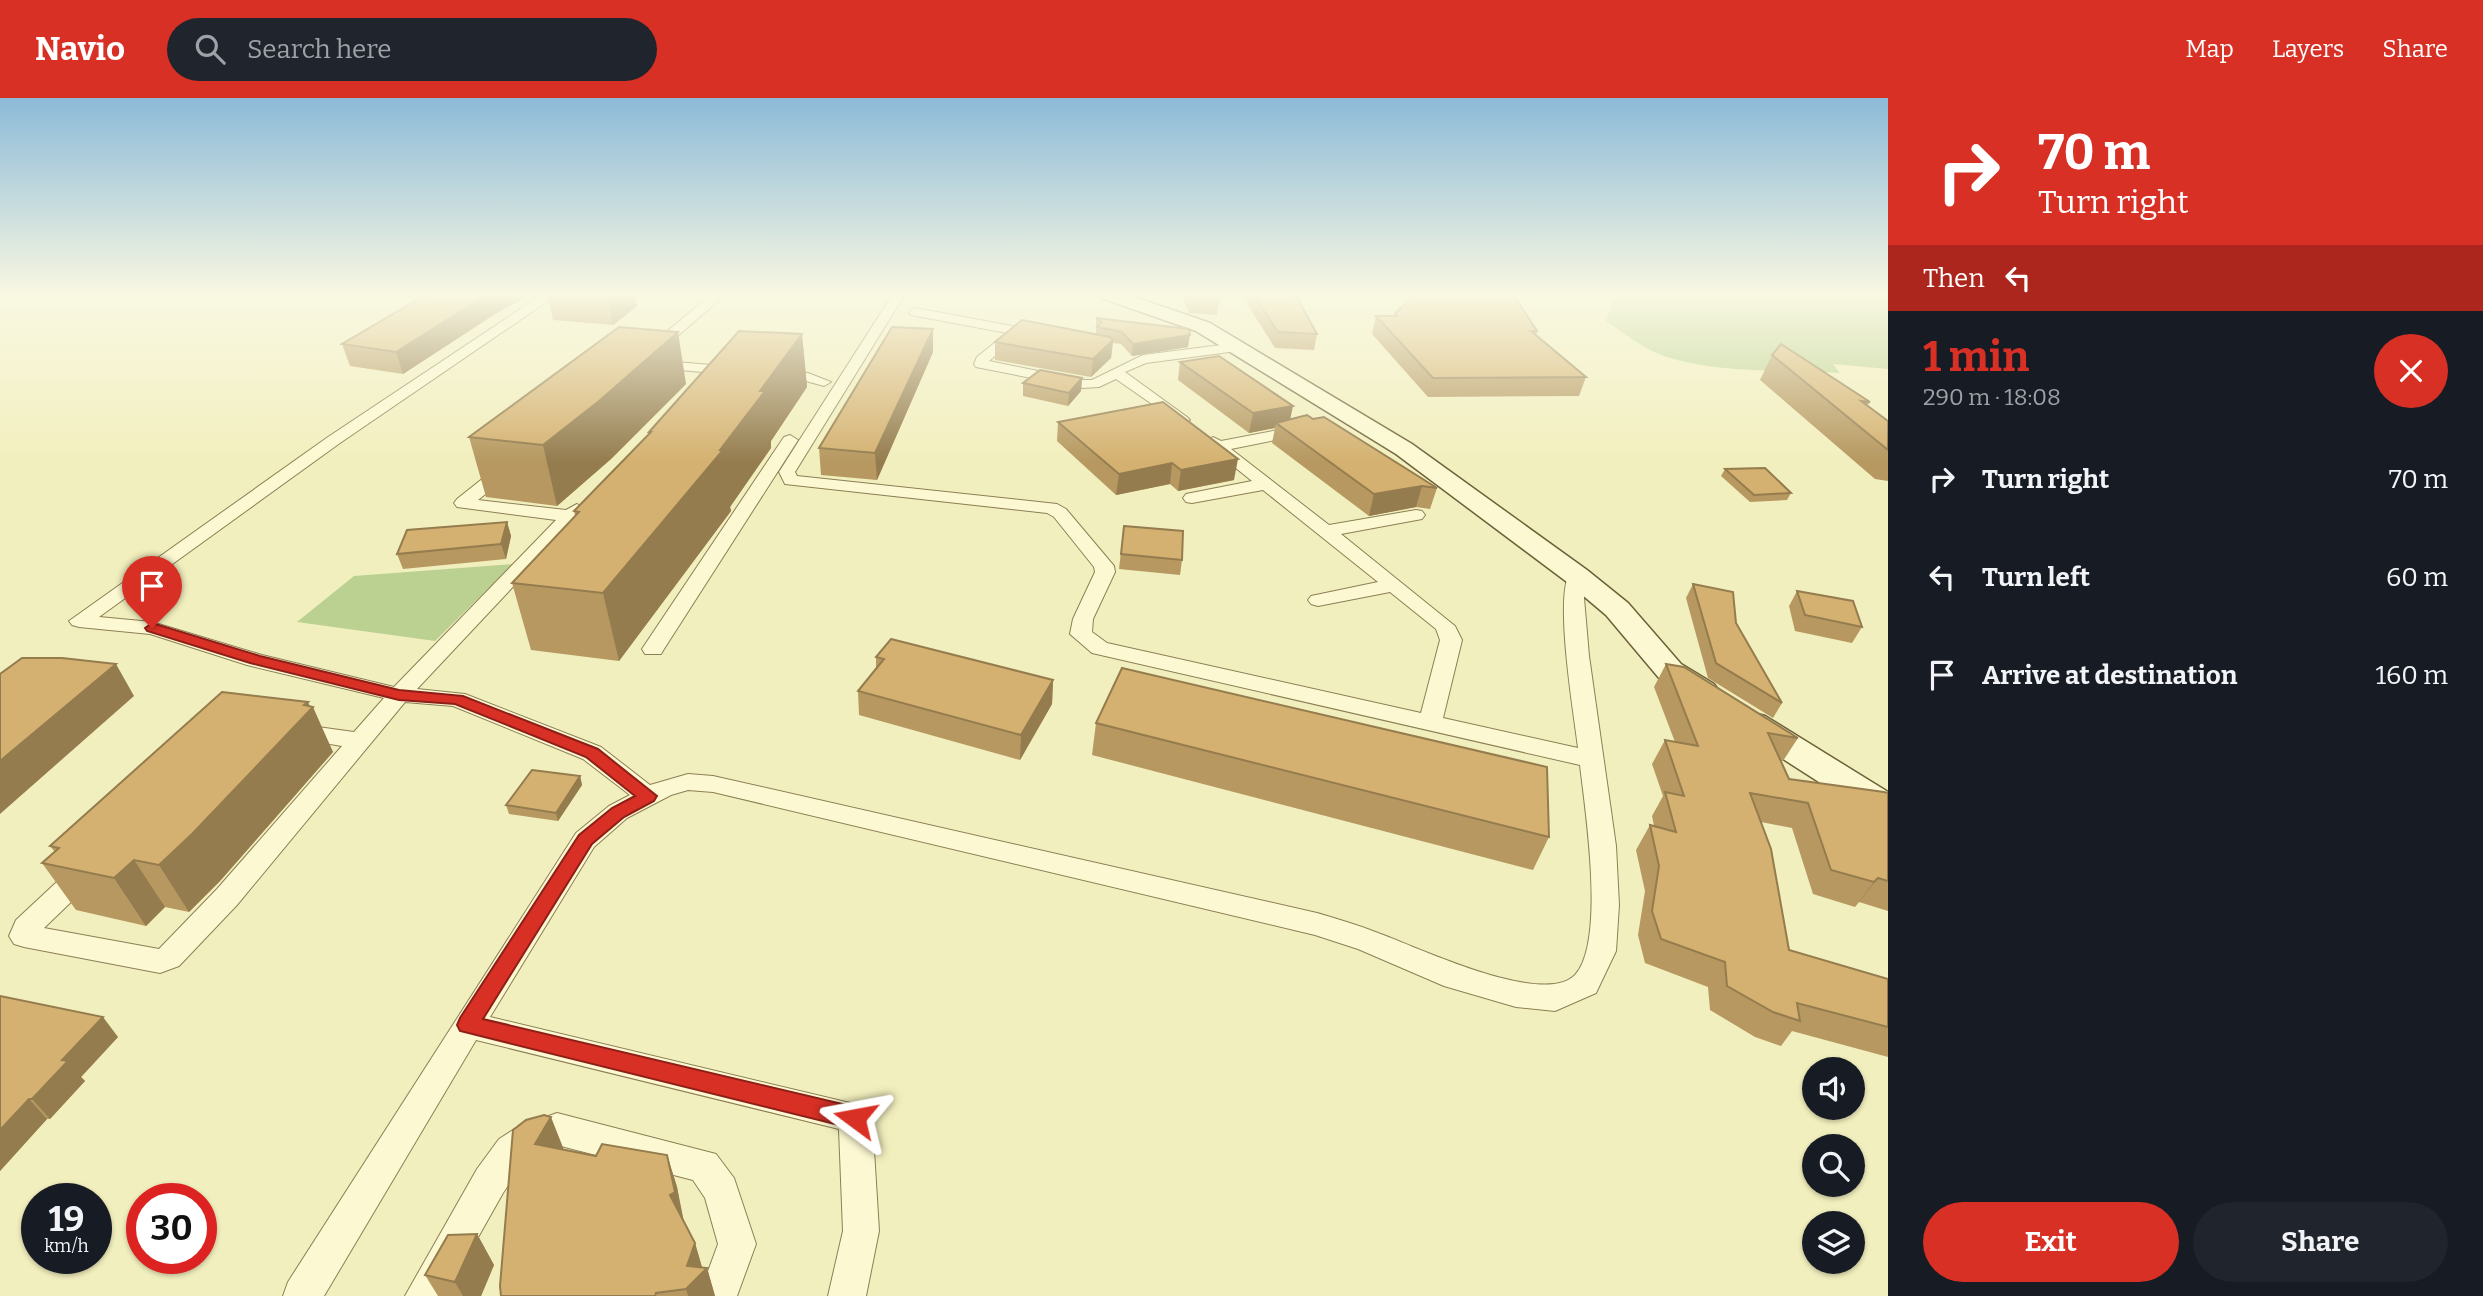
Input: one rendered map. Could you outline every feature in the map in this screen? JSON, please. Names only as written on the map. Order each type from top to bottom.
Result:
[{"type":"street","points":[[470,350],[325,447],[79,621],[152,628],[255,660],[399,695],[457,699],[592,753],[648,796]]},
{"type":"street","points":[[654,350],[638,363],[748,381],[824,382]]},
{"type":"street","points":[[865,350],[787,472],[791,480],[1051,508],[1060,513],[1104,566],[1104,572],[1083,619],[1081,634],[1100,648],[1590,759]]},
{"type":"street","points":[[994,350],[981,364],[1082,384],[1094,384],[1124,365],[1154,368],[1245,351],[1405,449],[1577,576],[1617,609],[1670,671],[1888,809]]},
{"type":"street","points":[[1124,365],[1219,446],[1445,626],[1451,640],[1430,722]]},
{"type":"street","points":[[648,377],[808,377],[824,382],[827,387],[744,508],[653,649]]},
{"type":"street","points":[[1219,446],[1294,432]]},
{"type":"street","points":[[516,460],[463,503],[570,516]]},
{"type":"street","points":[[1192,498],[1266,484]]},
{"type":"street","points":[[104,853],[26,928],[24,936],[164,960],[174,954],[399,695],[589,497]]},
{"type":"street","points":[[1326,531],[1416,515]]},
{"type":"street","points":[[302,1296],[585,840],[618,812],[662,789],[688,782],[713,784],[864,817],[1295,918],[1367,941],[1455,977],[1516,994],[1555,998],[1585,984],[1601,951],[1605,905],[1603,846],[1590,759],[1574,598],[1577,576]]},
{"type":"street","points":[[1318,600],[1395,585]]},
{"type":"street","points":[[270,729],[361,741]]},
{"type":"street","points":[[468,1025],[855,1118],[861,1231],[847,1296]]},
{"type":"street","points":[[424,1296],[490,1181],[511,1151],[528,1139],[557,1129],[704,1166],[721,1190],[737,1244],[718,1296]]},
{"type":"green space","points":[[1650,350],[1888,350],[1888,369],[1833,364],[1840,373],[1769,371],[1694,364]]},
{"type":"green space","points":[[513,564],[435,641],[297,622],[354,576]]},
{"type":"building","points":[[588,350],[657,350],[543,445],[469,437]]},
{"type":"building","points":[[722,350],[790,350],[760,391],[765,391],[720,450],[723,450],[603,593],[512,583],[579,512],[574,511]]},
{"type":"building","points":[[878,350],[923,350],[875,453],[819,448]]},
{"type":"building","points":[[1041,350],[1103,350],[1093,359]]},
{"type":"building","points":[[1407,350],[1554,350],[1586,377],[1433,378]]},
{"type":"building","points":[[1776,350],[1790,350],[1870,402],[1861,401],[1888,421],[1888,450],[1772,355]]},
{"type":"building","points":[[1219,356],[1293,406],[1253,413],[1180,362]]},
{"type":"building","points":[[1040,370],[1082,378],[1069,393],[1023,383]]},
{"type":"building","points":[[1163,402],[1238,459],[1181,470],[1172,463],[1119,474],[1058,422]]},
{"type":"building","points":[[1307,415],[1313,419],[1324,417],[1437,488],[1422,486],[1374,494],[1276,423]]},
{"type":"building","points":[[1765,468],[1791,493],[1754,495],[1725,469]]},
{"type":"building","points":[[507,522],[501,544],[397,554],[407,530]]},
{"type":"building","points":[[1124,526],[1183,531],[1182,560],[1121,554]]},
{"type":"building","points":[[1693,584],[1733,592],[1736,623],[1782,703],[1716,663]]},
{"type":"building","points":[[1797,591],[1853,601],[1862,627],[1805,615]]},
{"type":"building","points":[[891,639],[1053,680],[1021,735],[858,691],[884,659],[876,657]]},
{"type":"building","points":[[22,658],[62,658],[116,664],[0,761],[0,674]]},
{"type":"building","points":[[1666,664],[1684,667],[1798,738],[1768,733],[1789,779],[1888,793],[1888,881],[1878,878],[1874,882],[1831,870],[1808,803],[1750,793],[1771,849],[1789,950],[1888,979],[1888,1027],[1797,1003],[1800,1021],[1773,1012],[1727,986],[1725,962],[1661,939],[1652,911],[1659,866],[1650,825],[1676,832],[1665,792],[1684,796],[1665,740],[1698,746]]},
{"type":"building","points":[[1122,668],[1547,767],[1549,837],[1096,723]]},
{"type":"building","points":[[222,692],[308,702],[304,705],[313,707],[159,865],[134,860],[114,878],[42,863],[59,848],[50,846]]},
{"type":"building","points":[[532,770],[580,776],[556,813],[506,805]]},
{"type":"building","points":[[0,996],[103,1017],[62,1060],[68,1061],[0,1130]]},
{"type":"building","points":[[544,1115],[551,1117],[535,1144],[596,1156],[602,1144],[667,1155],[675,1192],[670,1195],[695,1243],[687,1266],[707,1268],[686,1289],[656,1293],[655,1296],[501,1296],[513,1130],[526,1120]]},
{"type":"building","points":[[477,1234],[455,1282],[425,1275],[448,1235]]},
{"type":"route","points":[[152,628],[255,660],[399,695],[457,699],[592,753],[648,796],[618,812],[585,840],[468,1025],[855,1118]]}]
